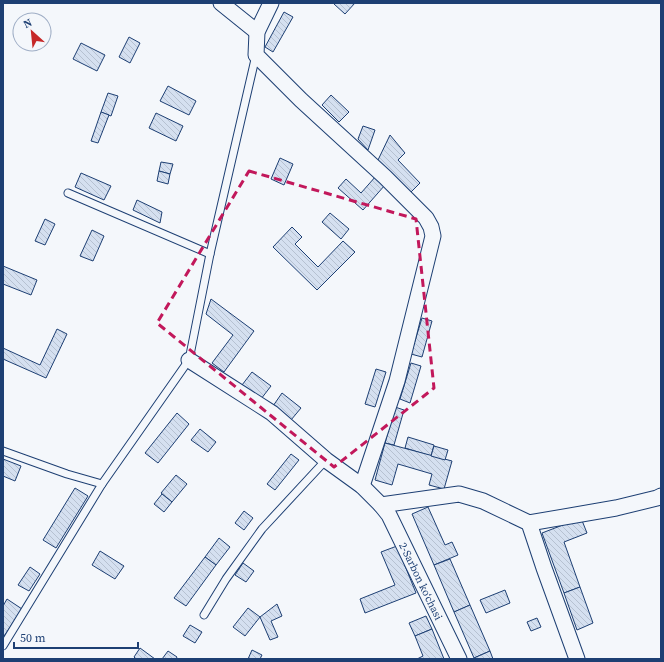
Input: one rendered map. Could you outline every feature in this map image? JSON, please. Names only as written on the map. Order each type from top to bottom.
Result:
[{"type":"street","points":[[222,3],[257,32]]},
{"type":"street","points":[[271,3],[257,32],[256,55],[302,100],[386,177],[426,218],[431,227],[433,236],[397,381],[362,486]]},
{"type":"street","name":"2-Sarbon koʻchasi","points":[[189,360],[272,413],[326,460],[362,486],[381,505],[389,515],[459,659]]},
{"type":"street","points":[[381,505],[459,494],[483,501],[529,523],[616,508],[661,496]]},
{"type":"street","points":[[529,523],[577,659]]},
{"type":"lane","points":[[3,646],[102,484],[189,360],[210,254],[256,55]]},
{"type":"lane","points":[[68,193],[210,254]]},
{"type":"lane","points":[[3,451],[67,474],[102,484]]},
{"type":"lane","points":[[204,615],[226,579],[262,529],[326,460]]},
{"type":"highlighted area","points":[[249,171],[416,219],[434,388],[334,467],[157,323]]},
{"type":"building","points":[[355,3],[345,14],[334,4]]},
{"type":"building","points":[[284,12],[293,17],[273,52],[265,47]]},
{"type":"building","points":[[129,37],[140,43],[130,63],[119,57]]},
{"type":"building","points":[[81,43],[105,55],[97,71],[73,59]]},
{"type":"building","points":[[168,86],[196,101],[189,115],[160,101]]},
{"type":"building","points":[[108,93],[118,96],[111,116],[101,112]]},
{"type":"building","points":[[331,95],[349,112],[339,122],[322,105]]},
{"type":"building","points":[[101,112],[109,115],[98,143],[91,141]]},
{"type":"building","points":[[156,113],[183,126],[176,141],[149,128]]},
{"type":"building","points":[[363,126],[375,130],[368,150],[358,139]]},
{"type":"building","points":[[390,135],[405,153],[398,160],[420,183],[410,193],[378,160]]},
{"type":"building","points":[[280,158],[293,164],[284,185],[271,179]]},
{"type":"building","points":[[161,162],[173,164],[170,174],[159,171]]},
{"type":"building","points":[[159,171],[170,174],[168,184],[157,181]]},
{"type":"building","points":[[81,173],[111,186],[104,200],[75,187]]},
{"type":"building","points":[[376,176],[385,185],[363,210],[338,188],[346,179],[361,193]]},
{"type":"building","points":[[137,200],[162,212],[160,223],[133,210]]},
{"type":"building","points":[[330,213],[349,229],[341,239],[322,222]]},
{"type":"building","points":[[45,219],[55,224],[45,245],[35,241]]},
{"type":"building","points":[[292,227],[302,237],[295,244],[318,267],[343,241],[355,252],[317,290],[273,247]]},
{"type":"building","points":[[92,230],[104,236],[93,261],[80,256]]},
{"type":"building","points":[[3,266],[37,280],[31,295],[3,284]]},
{"type":"building","points":[[211,299],[254,331],[224,372],[212,363],[233,335],[206,314]]},
{"type":"building","points":[[422,318],[432,321],[422,357],[411,354]]},
{"type":"building","points":[[57,329],[67,334],[46,378],[3,359],[3,348],[40,365]]},
{"type":"building","points":[[411,363],[421,366],[410,403],[400,399]]},
{"type":"building","points":[[376,369],[386,372],[375,407],[365,404]]},
{"type":"building","points":[[252,372],[271,386],[261,399],[242,385]]},
{"type":"building","points":[[282,393],[301,408],[291,420],[273,406]]},
{"type":"building","points":[[395,407],[404,410],[394,445],[385,443]]},
{"type":"building","points":[[177,413],[189,424],[158,463],[145,453]]},
{"type":"building","points":[[200,429],[216,442],[208,452],[191,440]]},
{"type":"building","points":[[408,437],[434,445],[431,456],[405,448]]},
{"type":"building","points":[[385,443],[452,461],[444,489],[429,485],[432,474],[398,464],[392,485],[375,480]]},
{"type":"building","points":[[434,446],[448,450],[445,460],[431,456]]},
{"type":"building","points":[[291,454],[299,460],[275,490],[267,484]]},
{"type":"building","points":[[3,459],[21,466],[15,481],[3,476]]},
{"type":"building","points":[[176,475],[187,484],[172,502],[161,493]]},
{"type":"building","points":[[75,488],[88,496],[56,548],[43,540]]},
{"type":"building","points":[[162,494],[172,502],[164,512],[154,504]]},
{"type":"building","points":[[428,507],[445,545],[452,542],[458,555],[434,565],[412,514]]},
{"type":"building","points":[[244,511],[253,518],[244,530],[235,523]]},
{"type":"building","points":[[581,518],[587,533],[564,542],[580,587],[564,593],[542,533]]},
{"type":"building","points":[[219,538],[230,547],[216,565],[205,557]]},
{"type":"building","points":[[397,546],[416,593],[365,613],[360,599],[395,585],[381,552]]},
{"type":"building","points":[[100,551],[124,566],[115,579],[92,565]]},
{"type":"building","points":[[205,557],[216,565],[186,606],[174,598]]},
{"type":"building","points":[[450,559],[470,605],[454,612],[434,565]]},
{"type":"building","points":[[243,563],[254,571],[246,582],[235,575]]},
{"type":"building","points":[[30,567],[40,574],[29,591],[18,585]]},
{"type":"building","points":[[580,587],[593,623],[577,630],[564,593]]},
{"type":"building","points":[[505,590],[510,603],[486,613],[480,600]]},
{"type":"building","points":[[7,599],[22,609],[3,638],[3,606]]},
{"type":"building","points":[[277,604],[282,616],[271,621],[278,637],[270,640],[260,617]]},
{"type":"building","points":[[470,605],[490,651],[474,658],[454,612]]},
{"type":"building","points":[[248,608],[260,617],[245,636],[233,627]]},
{"type":"building","points":[[426,616],[432,629],[415,636],[409,623]]},
{"type":"building","points":[[537,618],[541,627],[531,631],[527,622]]},
{"type":"building","points":[[190,625],[202,632],[195,643],[183,636]]},
{"type":"building","points":[[432,629],[444,659],[417,659],[423,656],[415,636]]},
{"type":"building","points":[[140,648],[155,659],[136,659],[134,657]]},
{"type":"building","points":[[252,650],[262,655],[260,659],[248,659]]},
{"type":"building","points":[[168,651],[177,657],[176,659],[162,659]]},
{"type":"building","points":[[490,651],[493,659],[474,659],[474,658]]}]
